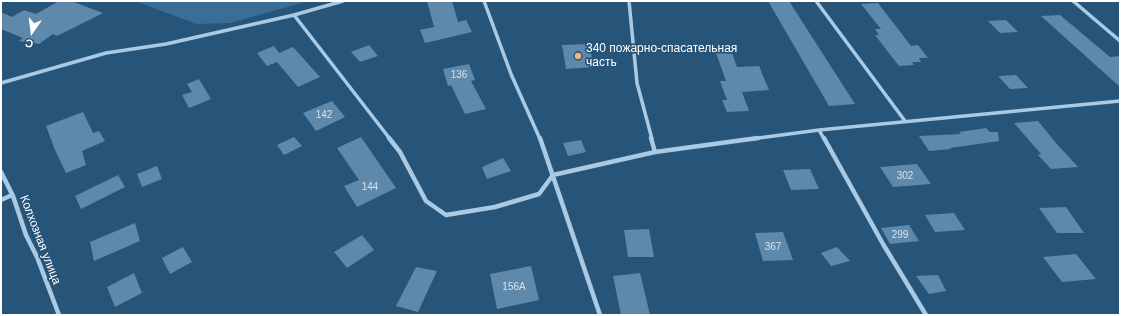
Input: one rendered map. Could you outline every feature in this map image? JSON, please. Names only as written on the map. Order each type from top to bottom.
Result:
[{"type":"street","points":[[1,83],[106,53],[166,44],[294,15],[343,1]]},
{"type":"street","points":[[484,1],[511,74],[536,126],[600,315]]},
{"type":"street","points":[[629,1],[637,83],[655,152]]},
{"type":"street","points":[[816,1],[905,120]]},
{"type":"street","points":[[1073,1],[1120,41]]},
{"type":"street","points":[[294,15],[400,152],[426,201],[446,215],[495,207],[539,194],[553,175],[655,152],[905,120],[1120,101]]},
{"type":"street","points":[[819,130],[883,244],[926,315]]},
{"type":"street","name":"Колхозная улица","points":[[1,172],[12,195],[26,235],[37,257],[59,315]]},
{"type":"street","points":[[1,200],[12,195]]},
{"type":"shaded area","points":[[135,1],[309,1],[230,23],[197,24]]},
{"type":"building","points":[[59,1],[71,1],[103,13],[57,36],[53,34],[39,44],[19,41],[23,38],[1,29],[1,12],[12,17],[24,10],[36,14]]},
{"type":"building","points":[[427,1],[452,1],[458,22],[466,20],[472,32],[425,43],[420,30],[434,27]]},
{"type":"building","points":[[768,1],[789,1],[855,104],[829,106]]},
{"type":"building","points":[[878,3],[911,46],[918,45],[928,58],[919,58],[921,62],[912,62],[914,65],[899,66],[875,35],[879,35],[875,29],[881,29],[861,4]]},
{"type":"building","points":[[1060,15],[1110,57],[1120,56],[1120,87],[1041,16]]},
{"type":"building","points":[[1006,20],[1018,32],[1000,33],[988,21]]},
{"type":"building","points":[[589,44],[594,67],[566,69],[562,45]]},
{"type":"building","points":[[369,45],[378,56],[360,62],[351,52]]},
{"type":"building","points":[[274,46],[279,53],[293,47],[320,77],[298,87],[277,62],[267,66],[257,53]]},
{"type":"building","points":[[715,50],[731,50],[737,67],[759,66],[769,90],[742,92],[749,111],[727,112],[722,100],[727,100],[720,81],[726,81]]},
{"type":"building","points":[[469,64],[475,80],[471,81],[486,109],[465,114],[451,85],[448,86],[443,69]]},
{"type":"building","points":[[1016,75],[1028,88],[1010,89],[998,76]]},
{"type":"building","points":[[199,79],[211,99],[189,108],[182,95],[192,92],[187,84]]},
{"type":"building","points":[[332,101],[345,117],[316,131],[303,113]]},
{"type":"building","points":[[83,112],[93,133],[99,131],[105,141],[82,151],[86,165],[66,173],[46,126]]},
{"type":"building","points":[[1038,121],[1078,167],[1051,169],[1038,155],[1041,154],[1014,123]]},
{"type":"building","points":[[986,128],[990,132],[998,132],[999,141],[929,151],[919,136],[961,134],[959,132]]},
{"type":"building","points":[[294,137],[302,146],[284,155],[277,145]]},
{"type":"building","points":[[361,137],[396,188],[357,207],[344,186],[359,180],[337,148]]},
{"type":"building","points":[[581,140],[586,152],[568,156],[563,143]]},
{"type":"building","points":[[503,158],[511,171],[487,179],[482,167]]},
{"type":"building","points":[[917,164],[931,184],[893,187],[880,167]]},
{"type":"building","points":[[157,166],[162,179],[142,187],[137,174]]},
{"type":"building","points":[[810,169],[819,189],[791,190],[783,170]]},
{"type":"building","points":[[118,175],[125,187],[81,209],[75,196]]},
{"type":"building","points":[[1066,207],[1084,233],[1057,233],[1039,208]]},
{"type":"building","points":[[954,213],[965,230],[935,232],[925,215]]},
{"type":"building","points":[[135,223],[140,241],[94,261],[90,242]]},
{"type":"building","points":[[909,225],[919,241],[890,244],[881,228]]},
{"type":"building","points":[[649,229],[654,257],[628,257],[624,230]]},
{"type":"building","points":[[783,232],[793,260],[763,261],[755,233]]},
{"type":"building","points":[[362,235],[374,250],[347,268],[334,252]]},
{"type":"building","points":[[183,247],[192,262],[170,274],[162,258]]},
{"type":"building","points":[[837,247],[850,261],[831,266],[821,253]]},
{"type":"building","points":[[1076,254],[1096,279],[1062,282],[1043,257]]},
{"type":"building","points":[[531,266],[539,300],[497,309],[490,274]]},
{"type":"building","points":[[416,267],[437,271],[418,312],[396,306]]},
{"type":"building","points":[[134,273],[142,293],[115,307],[107,287]]},
{"type":"building","points":[[640,273],[650,315],[621,315],[613,276]]},
{"type":"building","points":[[938,275],[946,291],[929,294],[916,276]]},
{"type":"place","name":"340 пожарно-спасательная часть","points":[[578,56]]}]
